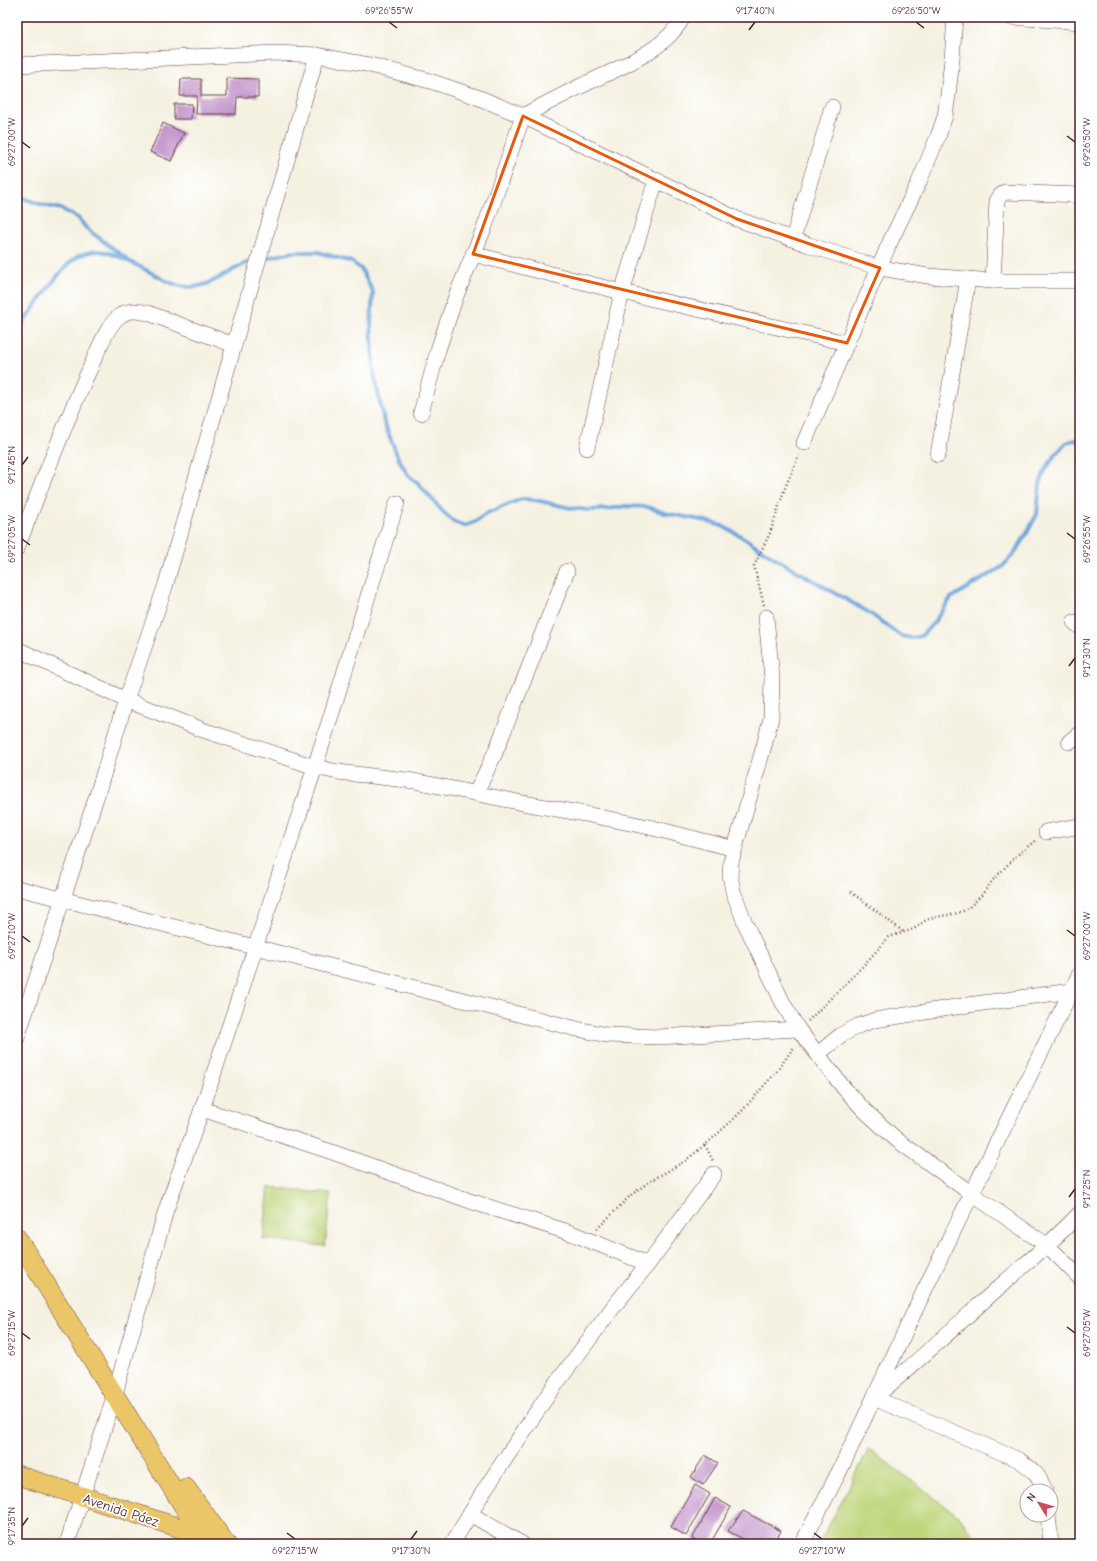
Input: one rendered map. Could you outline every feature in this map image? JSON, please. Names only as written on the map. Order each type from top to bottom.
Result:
[{"type":"main road","points":[[17,1238],[130,1418],[215,1542]]},
{"type":"main road","points":[[130,1418],[188,1490],[215,1542]]},
{"type":"main road","name":"Avenida Páez","points":[[17,1475],[215,1542]]},
{"type":"street","points":[[421,413],[438,350],[456,296],[485,226],[523,116],[633,60],[663,42],[679,25],[684,17]]},
{"type":"street","points":[[804,443],[890,242],[919,182],[939,134],[943,122],[952,59],[955,17]]},
{"type":"street","points":[[1010,17],[1080,22]]},
{"type":"street","points":[[17,65],[275,53],[317,55],[370,65],[430,81],[477,97],[523,116],[737,219],[880,268],[928,276],[993,281],[1080,281]]},
{"type":"street","points":[[17,1038],[126,700],[165,587],[317,55]]},
{"type":"street","points":[[792,239],[832,107]]},
{"type":"street","points":[[587,448],[622,292],[656,180]]},
{"type":"street","points":[[993,281],[997,201],[1000,196],[1005,192],[1080,195]]},
{"type":"street","points":[[473,254],[622,292],[847,344]]},
{"type":"street","points":[[938,455],[968,279]]},
{"type":"street","points":[[17,548],[82,385],[110,326],[121,315],[133,310],[148,313],[234,345]]},
{"type":"street","points":[[66,1544],[115,1394],[166,1210],[202,1109],[315,767],[397,503]]},
{"type":"street","points":[[476,793],[495,753],[567,571]]},
{"type":"street","points":[[766,617],[772,678],[771,718],[731,862],[730,875],[733,891],[745,923],[783,1002],[798,1029],[843,1087],[864,1111],[897,1140],[1048,1246],[1080,1278]]},
{"type":"street","points":[[17,650],[126,700],[203,730],[315,767],[338,772],[414,781],[476,793],[649,827],[735,849]]},
{"type":"street","points":[[1046,832],[1080,826]]},
{"type":"street","points":[[17,888],[63,898],[569,1027],[607,1035],[696,1035],[798,1029]]},
{"type":"street","points":[[802,1544],[841,1468],[925,1289],[972,1194],[1076,991],[1080,973]]},
{"type":"street","points":[[818,1054],[841,1035],[858,1026],[875,1020],[968,1005],[1076,991]]},
{"type":"street","points":[[202,1109],[473,1202],[571,1233],[648,1264]]},
{"type":"street","points":[[452,1544],[504,1460],[550,1392],[614,1306],[648,1264],[714,1174]]},
{"type":"street","points":[[874,1398],[1048,1246],[1080,1213]]},
{"type":"street","points":[[874,1398],[1019,1460],[1032,1469],[1040,1477],[1042,1483]]},
{"type":"street","points":[[470,1514],[522,1544]]},
{"type":"street","points":[[1049,1523],[1051,1544]]},
{"type":"path","points":[[766,617],[754,566],[770,533],[785,488],[804,443]]},
{"type":"path","points":[[587,1240],[631,1195],[649,1182],[685,1161],[712,1139],[741,1112],[790,1054],[795,1045],[798,1029],[835,995],[889,937],[914,929],[926,920],[966,910],[1016,856],[1046,832]]},
{"type":"path","points":[[851,892],[905,933]]},
{"type":"highlighted area","points":[[523,116],[737,219],[880,268],[847,343],[473,254]]},
{"type":"green space","points":[[269,1187],[331,1194],[325,1246],[263,1239]]},
{"type":"green space","points":[[869,1449],[956,1514],[970,1530],[978,1544],[819,1544]]},
{"type":"building","points":[[227,78],[258,79],[258,97],[237,97],[236,114],[196,114],[197,96],[180,96],[181,79],[201,79],[201,96],[227,96]]},
{"type":"building","points":[[174,104],[192,104],[191,119],[174,119]]},
{"type":"building","points":[[163,123],[184,133],[171,161],[150,152]]},
{"type":"building","points":[[705,1455],[718,1463],[703,1485],[691,1477]]},
{"type":"building","points":[[695,1485],[710,1494],[686,1536],[671,1527]]},
{"type":"building","points":[[715,1498],[731,1507],[710,1544],[700,1544],[692,1539]]},
{"type":"building","points":[[743,1511],[781,1531],[774,1544],[743,1544],[745,1540],[728,1531]]},
{"type":"waterway","points":[[17,196],[43,205],[61,209],[78,218],[87,229],[126,258]]},
{"type":"waterway","points":[[17,330],[61,272],[77,257],[87,253],[98,251],[110,253],[129,261],[168,282],[185,287],[200,286],[216,280],[255,260]]},
{"type":"waterway","points":[[262,259],[293,252],[318,252],[352,262],[361,269],[373,292],[371,323],[374,373],[384,422],[399,460],[408,475],[418,483],[444,513],[454,522],[465,526],[475,522],[487,513],[522,499],[589,510],[626,506],[648,507],[665,513],[706,521],[722,526],[739,535],[783,563],[868,612],[901,636],[912,638],[921,636],[932,625],[951,598],[1002,567],[1014,554],[1037,514],[1040,484],[1045,470],[1055,455],[1066,443],[1074,440],[1080,441]]}]
